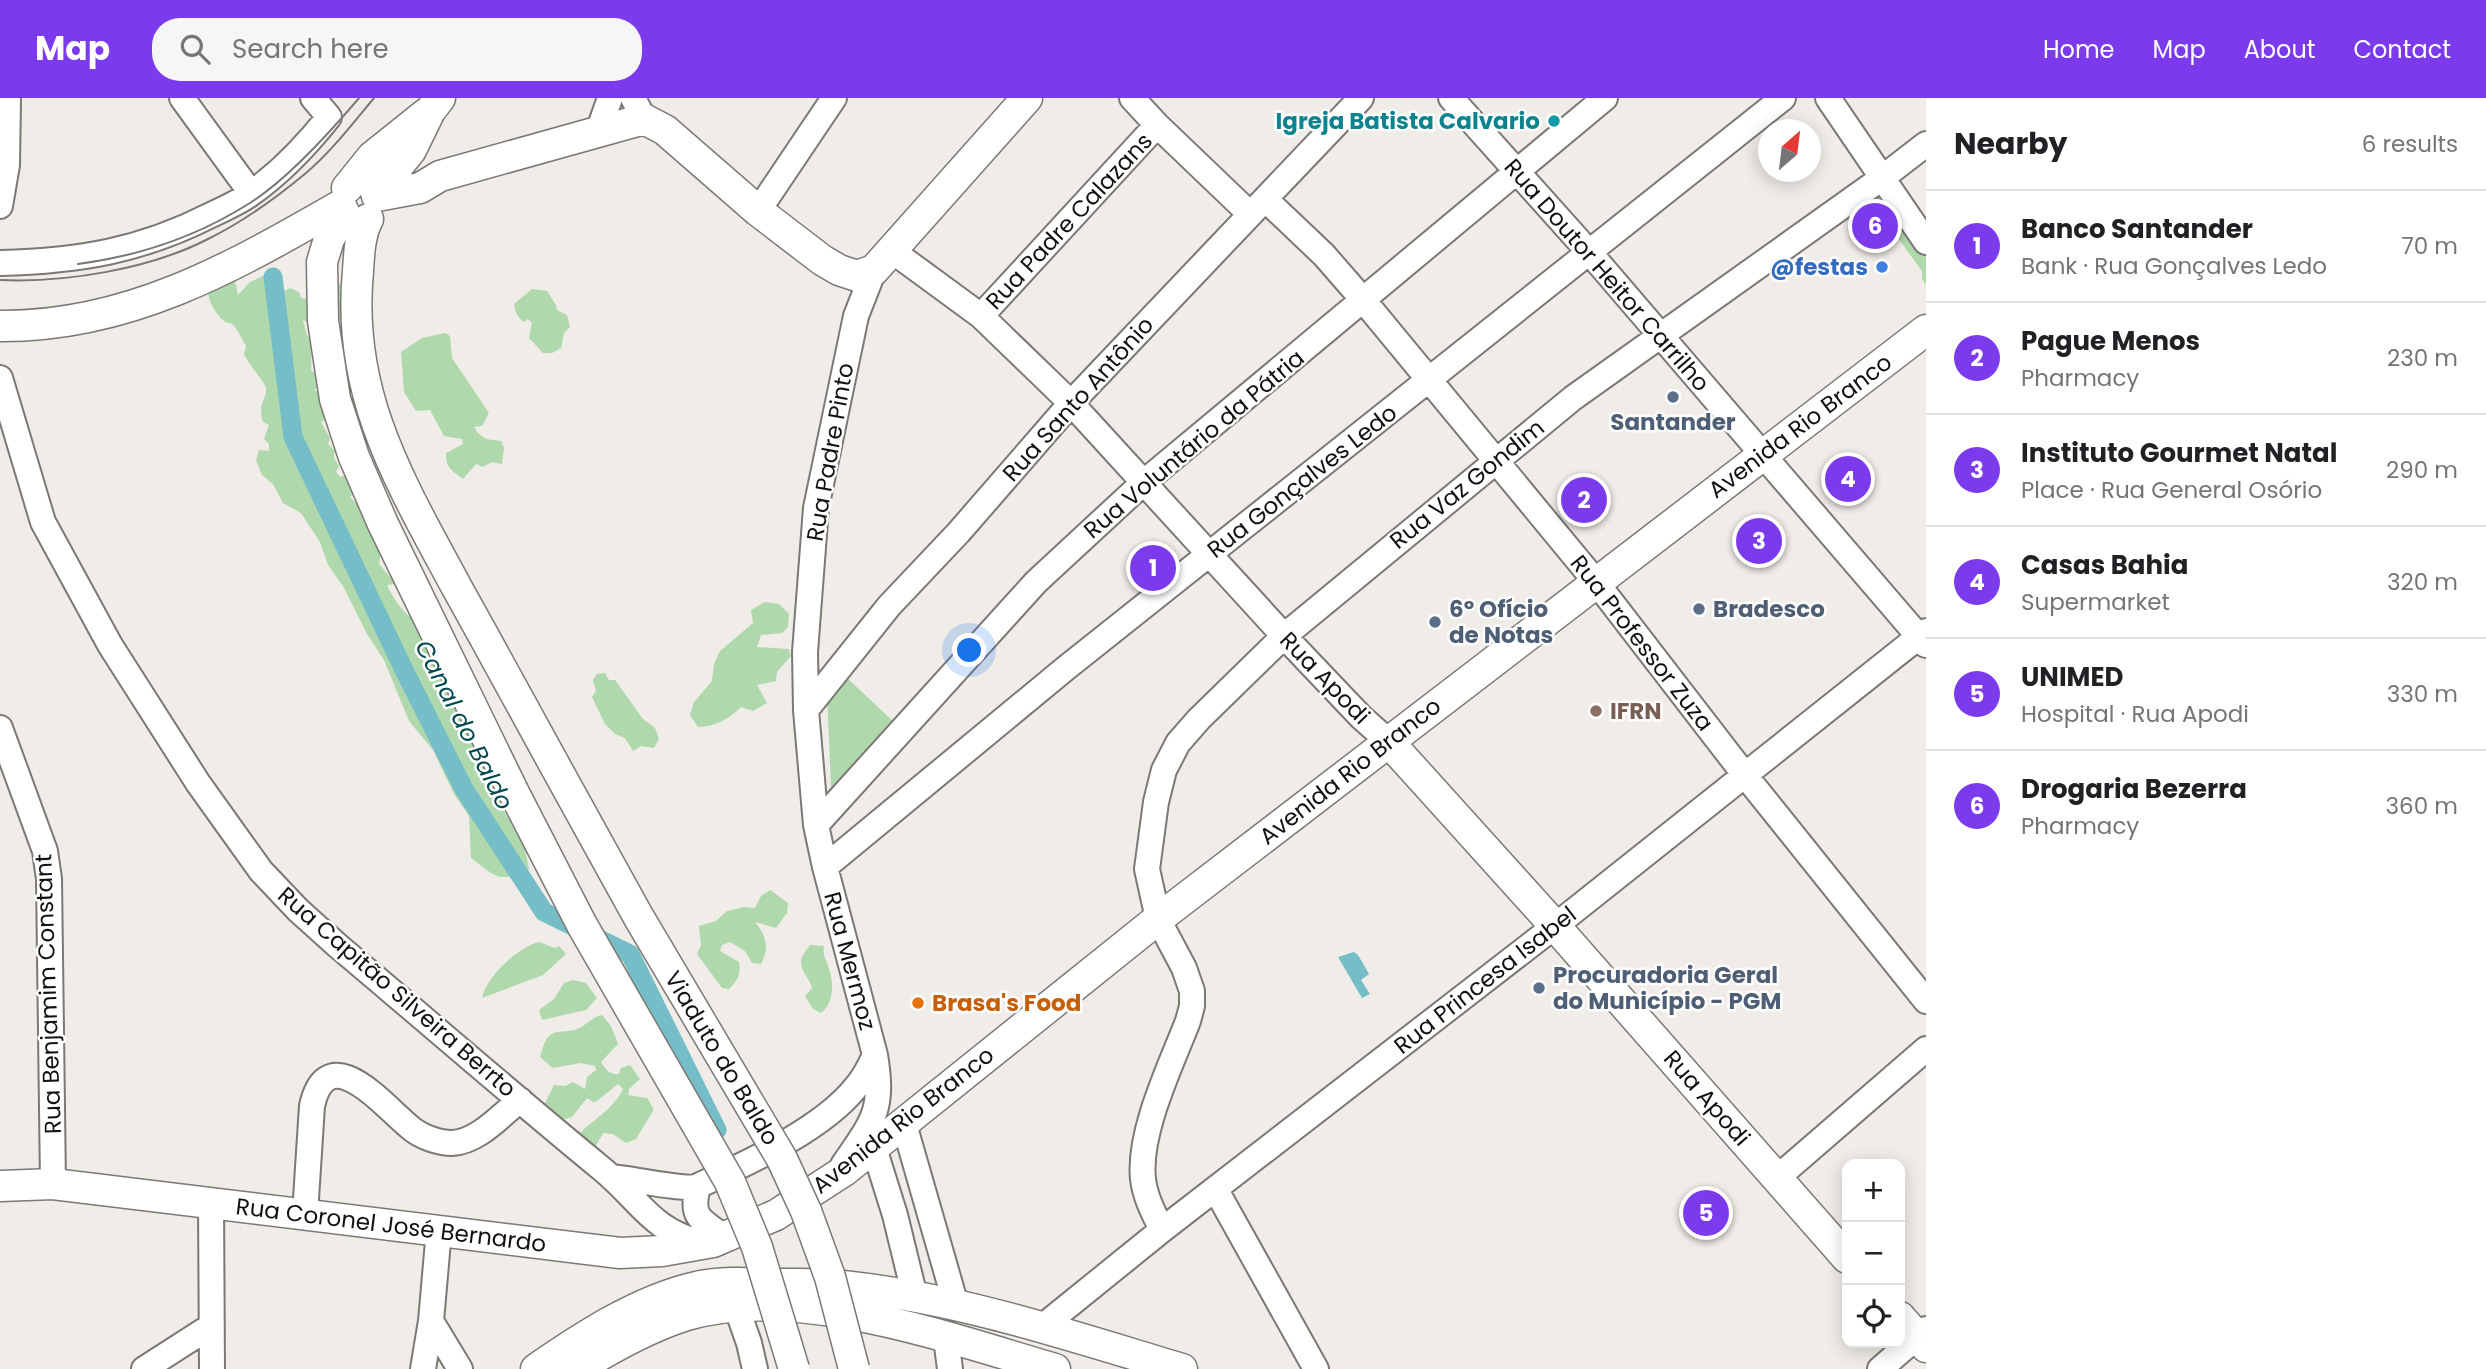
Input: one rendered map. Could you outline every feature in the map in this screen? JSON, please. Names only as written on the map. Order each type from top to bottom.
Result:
[{"type":"main road","name":"Rua Padre Pinto","points":[[883,260],[1027,98]]},
{"type":"main road","points":[[435,104],[411,150],[359,202],[329,239],[322,262],[323,320],[335,399],[354,457],[383,524],[512,789],[582,925],[730,1182],[757,1247],[794,1369]]},
{"type":"main road","points":[[359,202],[372,157],[435,104]]},
{"type":"main road","points":[[0,326],[61,323],[144,303],[223,271],[359,202],[420,188],[435,179],[598,132],[638,109],[758,211],[822,260],[857,276],[883,260]]},
{"type":"main road","points":[[411,150],[416,167],[435,179]]},
{"type":"main road","name":"Viaduto do Baldo","points":[[359,202],[363,228],[355,315],[357,346],[374,418],[388,456],[638,916],[782,1159],[806,1211],[830,1277],[854,1369]]},
{"type":"main road","name":"Avenida Rio Branco","points":[[776,1214],[833,1180],[1158,919],[1926,330]]},
{"type":"main road","name":"Rua Apodi","points":[[1388,741],[1556,926],[1842,1252]]},
{"type":"main road","name":"Rua Coronel José Bernardo","points":[[0,1186],[53,1180],[620,1253],[653,1252],[715,1240],[776,1214]]},
{"type":"main road","points":[[577,1369],[653,1328],[736,1295],[842,1286],[956,1305],[1042,1327],[1182,1369]]},
{"type":"main road","points":[[536,1369],[611,1322],[656,1301],[696,1287],[790,1307],[852,1315],[1055,1369]]},
{"type":"street","points":[[0,206],[7,166],[8,98]]},
{"type":"street","points":[[182,98],[247,196]]},
{"type":"street","points":[[0,263],[90,257],[127,248],[179,230],[247,196],[308,143],[335,108],[313,98]]},
{"type":"street","points":[[598,132],[610,98]]},
{"type":"street","points":[[758,211],[834,98]]},
{"type":"street","name":"Rua Professor Zuza","points":[[1132,98],[1157,125],[1258,207],[1324,255],[1596,582],[1744,774],[1926,1001]]},
{"type":"street","name":"Rua Santo Antônio","points":[[806,709],[889,606],[960,532],[1071,403],[1361,98]]},
{"type":"street","name":"Rua Doutor Heitor Carrilho","points":[[1451,98],[1589,252],[1924,637]]},
{"type":"street","name":"Rua Voluntário da Pátria","points":[[816,825],[1036,582],[1143,483],[1605,98]]},
{"type":"street","name":"Rua Gonçalves Ledo","points":[[825,867],[1066,668],[1783,98]]},
{"type":"street","points":[[1828,98],[1926,242]]},
{"type":"street","name":"Rua Padre Calazans","points":[[981,316],[1157,125]]},
{"type":"street","name":"Rua Vaz Gondim","points":[[1162,1230],[1147,1197],[1143,1180],[1145,1143],[1151,1119],[1188,1021],[1192,991],[1184,968],[1158,919],[1147,869],[1156,802],[1164,770],[1178,743],[1284,636],[1573,398],[1926,144]]},
{"type":"street","name":"Rua Apodi","points":[[883,260],[981,316],[1071,403],[1284,636],[1360,717],[1388,741]]},
{"type":"street","name":"Rua Padre Pinto","points":[[825,867],[816,825],[806,709],[806,639],[816,508],[856,316],[883,260]]},
{"type":"street","name":"Rua Capitão Silveira Berrto","points":[[0,378],[43,522],[110,645],[232,833],[261,871],[298,910],[611,1177],[654,1221],[683,1238],[715,1240]]},
{"type":"street","name":"Rua Princesa Isabel","points":[[1042,1327],[1162,1230],[1556,926],[1744,774],[1924,637]]},
{"type":"street","name":"Rua Benjamim Constant","points":[[0,728],[45,851],[49,879],[53,1180]]},
{"type":"street","name":"Rua Mermoz","points":[[825,867],[875,1055],[880,1086],[878,1105],[870,1124],[833,1180]]},
{"type":"street","points":[[1777,1178],[1926,1049]]},
{"type":"street","name":"Rua Mermoz","points":[[695,1188],[744,1164],[819,1121],[858,1086],[875,1055]]},
{"type":"street","points":[[305,1214],[312,1105],[315,1091],[324,1080],[336,1076],[354,1080],[412,1129],[424,1136],[451,1143],[466,1141],[475,1136],[520,1100]]},
{"type":"street","points":[[904,1124],[956,1305]]},
{"type":"street","points":[[874,1148],[895,1215],[915,1297]]},
{"type":"street","points":[[0,1171],[53,1180]]},
{"type":"street","points":[[611,1177],[695,1188],[693,1204],[696,1212],[715,1240]]},
{"type":"street","points":[[1216,1190],[1316,1369]]},
{"type":"street","points":[[211,1202],[212,1369]]},
{"type":"street","points":[[895,1215],[928,1208]]},
{"type":"street","points":[[423,1369],[431,1321],[439,1230]]},
{"type":"street","points":[[736,1295],[755,1369]]},
{"type":"street","points":[[431,1321],[460,1369]]},
{"type":"street","points":[[144,1369],[211,1326]]},
{"type":"street","points":[[1880,1369],[1917,1332]]},
{"type":"street","points":[[946,1338],[950,1369]]},
{"type":"green space","points":[[1880,184],[1926,248],[1926,285],[1922,279],[1922,271],[1866,194]]},
{"type":"green space","points":[[265,275],[269,277],[269,289],[281,293],[290,288],[299,292],[301,298],[308,299],[335,280],[344,289],[345,308],[338,324],[320,328],[303,320],[307,336],[312,338],[311,370],[319,376],[319,387],[314,390],[324,394],[326,420],[321,422],[330,438],[328,444],[335,451],[334,458],[339,466],[336,472],[340,477],[345,475],[355,493],[350,497],[363,511],[377,536],[379,564],[396,584],[387,585],[390,592],[403,610],[426,629],[500,787],[502,808],[524,844],[529,869],[519,874],[498,876],[471,858],[469,816],[454,794],[433,750],[409,721],[384,660],[367,634],[343,586],[328,565],[320,542],[301,513],[283,503],[273,484],[262,475],[256,460],[259,450],[269,451],[269,444],[264,439],[269,425],[263,422],[261,410],[266,388],[244,354],[246,346],[237,330],[215,311],[208,291],[222,281],[235,281],[238,295],[250,282]]},
{"type":"green space","points":[[532,289],[547,291],[557,310],[567,315],[570,327],[564,333],[561,348],[552,353],[543,353],[529,338],[532,323],[528,319],[524,322],[515,310],[514,304]]},
{"type":"green space","points":[[445,333],[450,336],[452,358],[489,413],[482,426],[474,427],[485,438],[501,441],[504,448],[502,464],[492,462],[483,467],[476,464],[463,479],[450,468],[446,458],[446,453],[463,444],[462,439],[444,436],[430,410],[416,411],[404,392],[401,352],[422,338]]},
{"type":"green space","points":[[765,602],[779,604],[789,614],[788,627],[782,633],[761,635],[757,647],[789,649],[791,656],[777,672],[776,681],[757,685],[767,703],[753,711],[741,707],[722,721],[698,727],[690,715],[694,702],[712,681],[714,664],[720,651],[753,623],[751,610]]},
{"type":"green space","points":[[605,673],[609,680],[615,680],[643,719],[655,728],[659,739],[654,748],[641,746],[633,751],[625,738],[615,734],[605,724],[592,697],[596,691],[593,680],[597,674]]},
{"type":"green space","points":[[846,677],[895,723],[831,788],[827,694]]},
{"type":"green space","points":[[770,890],[788,903],[787,913],[776,928],[755,922],[765,942],[761,964],[752,963],[745,951],[730,942],[722,945],[720,951],[739,962],[740,970],[737,980],[729,989],[722,988],[697,954],[701,945],[699,926],[716,921],[727,911],[744,907],[755,908],[761,896]]},
{"type":"green space","points":[[539,942],[555,948],[559,946],[566,954],[543,975],[482,998],[490,981],[504,964],[522,950]]},
{"type":"green space","points":[[810,945],[824,946],[832,981],[831,999],[821,1013],[813,1009],[805,996],[812,988],[802,969],[801,960]]},
{"type":"green space","points":[[573,980],[586,983],[597,998],[586,1010],[542,1020],[539,1010],[554,999],[564,983]]},
{"type":"green space","points":[[602,1015],[611,1026],[618,1044],[601,1062],[613,1074],[619,1074],[621,1068],[630,1065],[640,1079],[629,1089],[628,1095],[647,1098],[654,1109],[636,1139],[626,1143],[613,1134],[603,1133],[593,1151],[575,1139],[613,1104],[623,1089],[618,1084],[597,1101],[593,1102],[587,1098],[572,1117],[559,1121],[542,1109],[554,1085],[565,1086],[573,1082],[585,1089],[587,1077],[596,1070],[595,1066],[581,1063],[553,1068],[540,1057],[549,1036],[577,1029]]},
{"type":"water","points":[[1354,952],[1369,974],[1361,980],[1370,994],[1362,998],[1338,957]]},
{"type":"waterway","name":"Canal do Baldo","points":[[273,277],[293,437],[464,789],[544,912],[630,954],[717,1130]]},
{"type":"tram line","points":[[78,264],[146,250],[189,235],[230,215],[264,193],[293,168],[359,98]]},
{"type":"tram line","points":[[0,280],[52,279],[107,272],[160,258],[208,239],[259,209],[306,173],[333,147],[374,98]]},
{"type":"place","name":"Igreja Batista Calvario","points":[[1554,121]]},
{"type":"place","name":"Drogaria Bezerra","points":[[1875,226]]},
{"type":"place","name":"@festas","points":[[1882,267]]},
{"type":"place","name":"Santander","points":[[1673,397]]},
{"type":"place","name":"Casas Bahia","points":[[1848,479]]},
{"type":"place","name":"Pague Menos","points":[[1584,500]]},
{"type":"place","name":"Instituto Gourmet Natal","points":[[1759,541]]},
{"type":"place","name":"Banco Santander","points":[[1153,568]]},
{"type":"place","name":"Bradesco","points":[[1699,609]]},
{"type":"place","name":"6º Ofício de Notas","points":[[1435,622]]},
{"type":"place","name":"IFRN","points":[[1596,711]]},
{"type":"place","name":"Procuradoria Geral do Município - PGM","points":[[1539,988]]},
{"type":"place","name":"Brasa's Food","points":[[918,1003]]},
{"type":"place","name":"UNIMED","points":[[1706,1213]]}]
